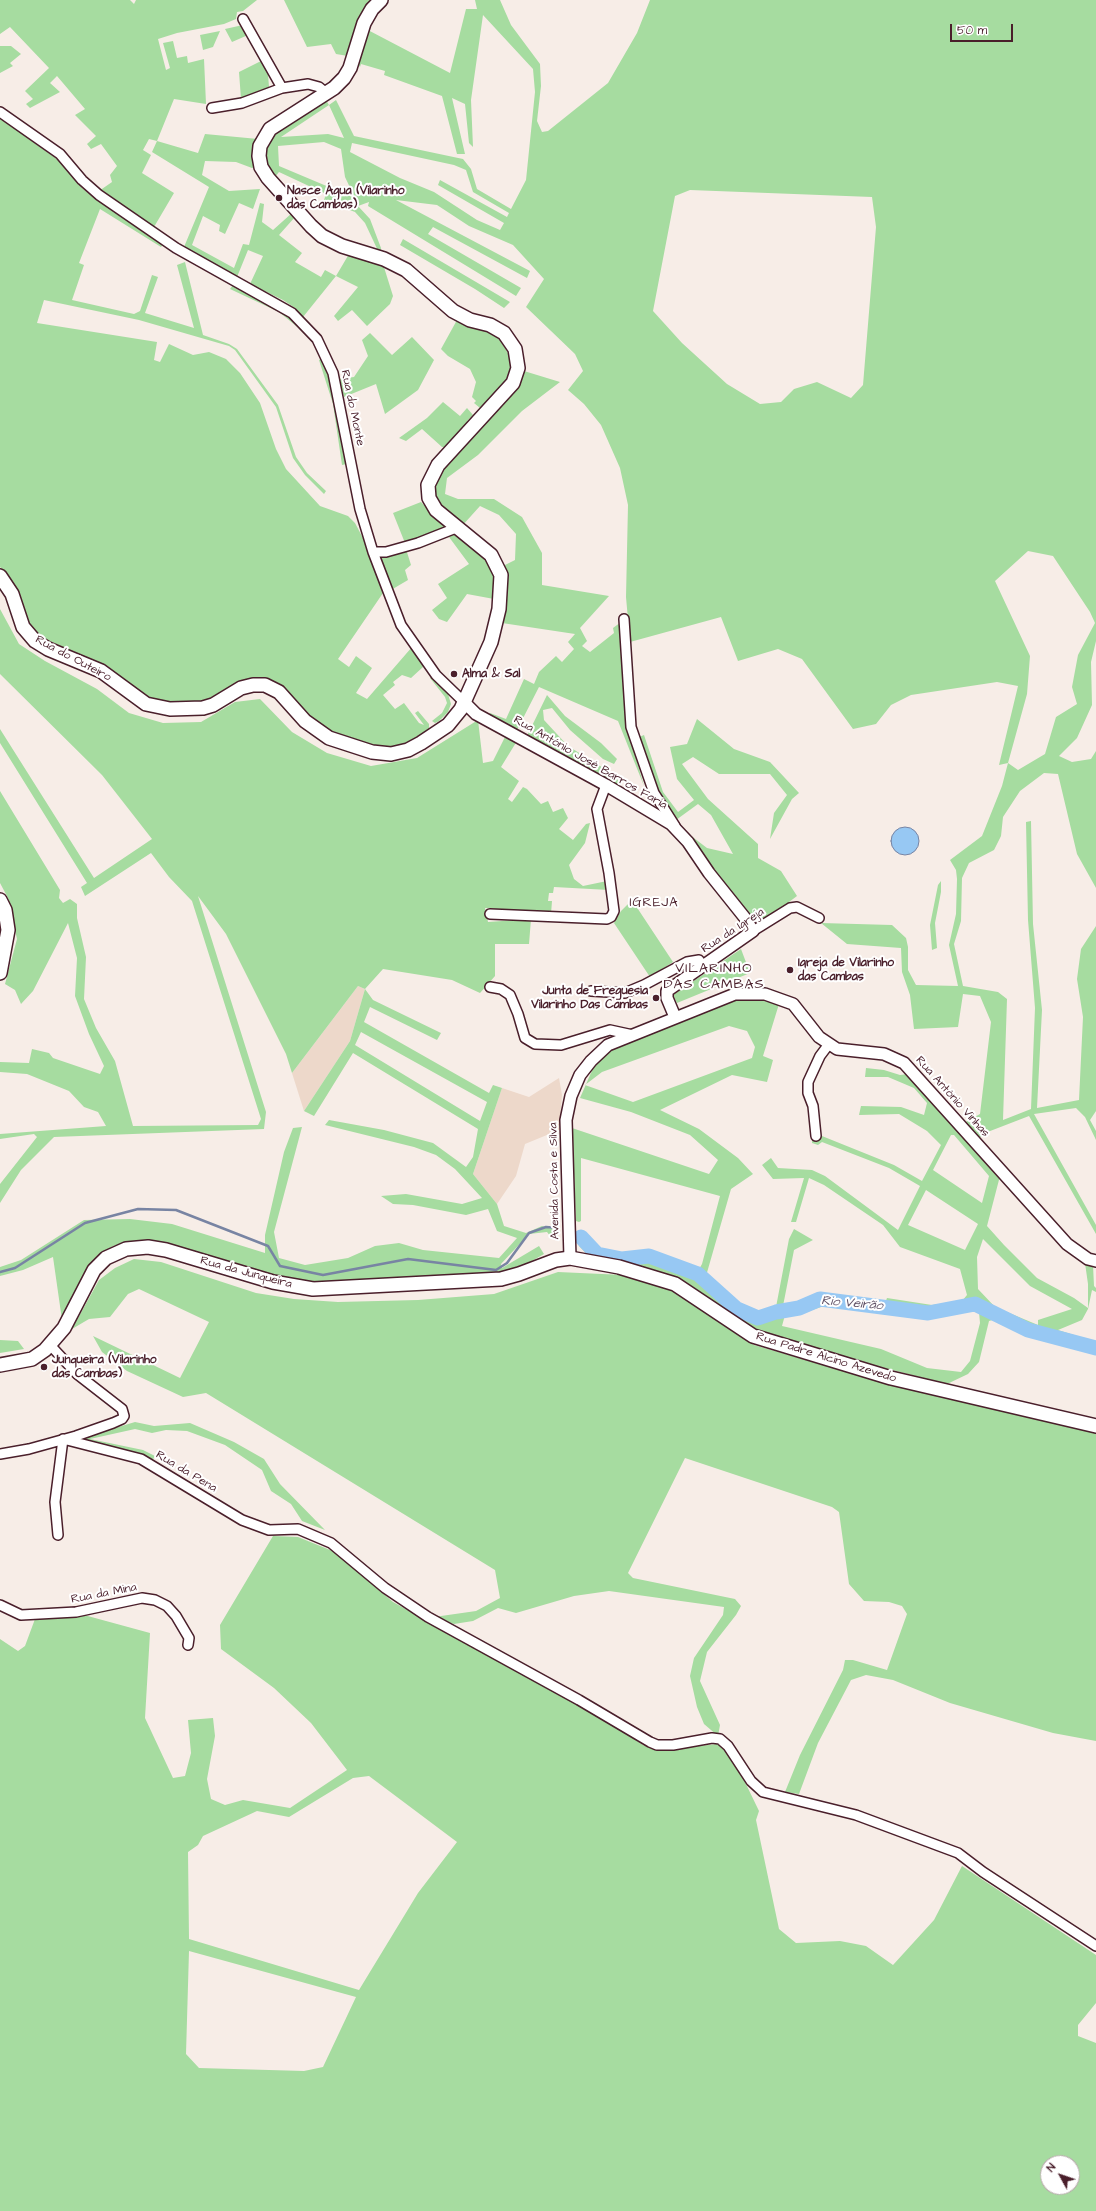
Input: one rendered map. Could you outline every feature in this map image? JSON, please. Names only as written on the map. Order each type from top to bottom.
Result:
[{"type":"main road","name":"Rua do Outeiro","points":[[0,576],[10,590],[23,627],[32,638],[48,648],[101,671],[146,704],[170,709],[203,708],[213,705],[241,688],[254,685],[265,685],[279,692],[305,721],[325,736],[372,752],[391,754],[408,750],[441,731],[456,716],[465,703],[491,642],[499,609],[501,575],[491,555],[456,528],[432,504],[428,491],[430,480],[438,465],[509,389],[518,368],[515,350],[504,333],[490,326],[470,320],[453,311],[406,270],[384,259],[342,246],[322,236],[311,226],[268,178],[262,167],[259,156],[260,146],[266,134],[278,123],[339,83],[348,73],[364,23],[372,9],[381,0]]},
{"type":"main road","points":[[0,900],[5,910],[8,930],[0,973]]},
{"type":"main road","name":"Rua da Junqueira","points":[[0,1365],[32,1359],[50,1345],[64,1328],[94,1270],[106,1258],[126,1249],[148,1246],[273,1282],[313,1289],[501,1279],[556,1260],[570,1258]]},
{"type":"main road","name":"Rua Padre Alcino Azevedo","points":[[570,1258],[619,1267],[674,1284],[753,1336],[891,1378],[1096,1426]]},
{"type":"street","points":[[243,19],[282,88]]},
{"type":"street","points":[[212,108],[242,103],[282,88],[308,84],[319,87],[325,92]]},
{"type":"street","name":"Rua do Monte","points":[[0,112],[60,154],[82,180],[98,195],[176,248],[292,313],[317,339],[333,373],[343,415],[355,487],[373,552],[401,625],[436,675],[465,703]]},
{"type":"street","points":[[373,552],[386,552],[418,543],[456,528]]},
{"type":"street","points":[[624,618],[631,727],[654,793],[679,832]]},
{"type":"street","name":"Rua António José Barros Faria","points":[[465,703],[476,714],[606,785],[670,824],[679,832],[753,931]]},
{"type":"street","points":[[490,914],[607,919],[611,917],[614,911],[598,808],[606,785]]},
{"type":"street","name":"Rua da Igreja","points":[[675,1018],[667,998],[667,991],[753,931],[790,908],[797,907],[819,918]]},
{"type":"street","points":[[591,991],[625,993],[644,985],[687,962],[699,960],[704,966]]},
{"type":"street","points":[[490,987],[501,989],[510,995],[526,1038],[535,1044],[561,1045],[610,1030],[633,1035]]},
{"type":"street","name":"Rua António Vinhas","points":[[675,1018],[735,994],[765,994],[794,1004],[819,1037],[837,1049],[884,1054],[904,1063],[1067,1244],[1088,1259],[1096,1261]]},
{"type":"street","name":"Avenida Costa e Silva","points":[[570,1258],[566,1120],[571,1096],[580,1075],[591,1061],[608,1045],[675,1018]]},
{"type":"street","points":[[816,1136],[813,1106],[808,1094],[808,1082],[820,1056],[829,1044]]},
{"type":"street","points":[[0,1454],[29,1450],[113,1423],[122,1419],[124,1416],[122,1409],[77,1374],[50,1345]]},
{"type":"street","points":[[58,1535],[55,1502],[63,1439]]},
{"type":"street","name":"Rua da Pena","points":[[63,1439],[141,1459],[242,1520],[269,1530],[298,1529],[331,1543],[385,1588],[428,1617],[658,1746],[673,1745],[712,1738],[720,1739],[728,1746],[751,1781],[763,1792],[856,1815],[958,1854],[1096,1946]]},
{"type":"street","name":"Rua da Mina","points":[[0,1606],[21,1615],[76,1612],[142,1598],[155,1600],[167,1606],[176,1616],[189,1638],[188,1645]]},
{"type":"shaded area","points":[[358,986],[365,989],[350,1041],[304,1111],[292,1073]]},
{"type":"shaded area","points":[[559,1078],[562,1095],[559,1130],[525,1144],[516,1176],[497,1204],[473,1174],[502,1088],[529,1097]]},
{"type":"green space","points":[[0,0],[130,0],[134,4],[136,0],[257,0],[243,11],[237,12],[236,19],[224,24],[177,33],[158,39],[166,70],[170,68],[163,43],[173,41],[177,58],[187,56],[188,63],[204,59],[206,104],[174,99],[157,141],[149,139],[143,150],[151,155],[142,173],[174,193],[154,227],[99,191],[112,182],[110,175],[117,166],[101,144],[91,149],[87,144],[96,136],[75,115],[85,109],[57,76],[50,83],[60,92],[30,108],[26,104],[33,99],[25,91],[49,68],[10,27],[0,34]]},
{"type":"green space","points":[[284,0],[374,0],[362,14],[353,36],[348,56],[336,54],[331,44],[307,47]]},
{"type":"green space","points":[[475,0],[500,0],[511,25],[540,64],[541,86],[537,121],[542,132],[548,131],[608,83],[637,33],[650,0],[1096,0],[1096,641],[1091,662],[1092,705],[1077,738],[1059,756],[1072,762],[1091,759],[1096,751],[1096,888],[1077,854],[1058,774],[1044,773],[1020,791],[1003,817],[1001,836],[994,850],[969,863],[962,878],[961,921],[954,944],[963,986],[998,992],[1007,999],[1003,1120],[1031,1109],[1035,1008],[1028,920],[1026,822],[1031,821],[1033,924],[1042,1010],[1037,1108],[1079,1100],[1083,1017],[1077,979],[1081,949],[1096,926],[1096,1111],[1090,1120],[1096,1131],[1096,1140],[1085,1117],[1076,1108],[1034,1114],[1096,1225],[1096,1234],[1029,1116],[985,1133],[978,1139],[964,1123],[980,1114],[991,1022],[980,996],[963,994],[958,1027],[914,1029],[910,995],[902,972],[901,948],[847,944],[821,923],[892,925],[906,938],[908,947],[908,970],[916,985],[958,986],[949,945],[956,914],[957,879],[956,870],[950,860],[982,836],[1002,786],[1008,763],[999,765],[1018,686],[997,682],[911,695],[891,705],[876,724],[853,729],[802,659],[778,649],[738,661],[721,617],[630,642],[626,597],[628,505],[620,468],[601,425],[584,404],[568,390],[583,371],[575,354],[526,307],[544,279],[513,245],[469,226],[437,205],[396,200],[530,271],[527,278],[433,227],[428,234],[521,288],[516,296],[368,206],[369,202],[358,206],[370,219],[381,248],[380,255],[365,223],[355,212],[324,200],[326,194],[279,172],[275,177],[269,170],[266,151],[268,142],[274,134],[326,100],[329,105],[336,100],[354,136],[463,159],[471,169],[477,189],[511,209],[526,180],[535,92],[533,69],[483,15],[471,100],[473,147],[469,143],[465,104],[452,98],[465,154],[457,154],[442,96],[384,75],[385,71],[361,64],[360,67],[357,63],[366,29],[450,73],[466,9],[477,9]],"holes":[[[329,105],[344,138],[328,134],[281,137]],[[324,142],[341,149],[345,177],[355,198],[279,166],[278,146]],[[352,143],[454,165],[466,170],[473,192],[509,213],[507,217],[440,180],[438,185],[504,223],[500,230],[477,220],[434,192],[400,178],[350,152]],[[690,190],[872,197],[876,227],[863,385],[851,398],[817,382],[794,389],[781,402],[760,404],[727,384],[682,343],[653,311],[675,196]],[[1028,551],[1053,556],[1090,612],[1095,623],[1078,655],[1072,687],[1077,704],[1056,717],[1045,754],[1018,770],[1008,763],[1027,694],[1030,656],[995,581]]]},
{"type":"green space","points":[[243,25],[248,35],[232,42],[225,29]]},
{"type":"green space","points":[[220,31],[213,47],[203,50],[200,35]]},
{"type":"green space","points":[[0,46],[11,46],[21,54],[10,63],[13,66],[0,73]]},
{"type":"green space","points":[[261,61],[268,74],[269,87],[241,99],[239,72]]},
{"type":"green space","points":[[0,118],[61,162],[82,188],[93,197],[164,243],[161,247],[100,209],[79,263],[84,265],[72,300],[134,314],[140,311],[152,275],[158,277],[145,313],[194,328],[177,265],[185,262],[203,335],[229,344],[237,349],[278,405],[296,457],[307,473],[326,491],[324,494],[305,475],[293,458],[276,407],[235,350],[229,346],[139,320],[44,300],[37,323],[157,342],[154,360],[160,362],[169,344],[193,355],[209,352],[226,359],[240,373],[260,403],[276,449],[286,469],[320,506],[348,516],[355,523],[365,542],[383,593],[338,659],[349,667],[356,656],[372,668],[356,693],[367,699],[412,647],[423,664],[423,667],[411,678],[402,675],[393,682],[395,685],[383,695],[395,709],[404,703],[419,723],[424,725],[415,713],[418,711],[429,724],[429,729],[415,741],[391,750],[345,740],[317,725],[277,684],[209,701],[187,704],[158,702],[132,688],[109,667],[38,636],[28,621],[21,598],[8,575],[0,567]]},
{"type":"green space","points":[[205,134],[258,139],[256,167],[252,168],[236,162],[205,161],[202,175],[229,191],[260,189],[253,209],[239,203],[225,234],[219,231],[220,225],[203,216],[192,245],[234,268],[243,244],[249,245],[260,203],[264,204],[262,222],[273,230],[292,213],[295,217],[279,235],[302,253],[295,262],[321,277],[325,270],[336,276],[303,317],[295,308],[283,300],[250,284],[263,256],[248,250],[237,277],[184,247],[209,187],[152,152],[157,141],[198,153]]},
{"type":"green space","points":[[403,239],[510,302],[504,308],[475,289],[400,245]]},
{"type":"green space","points":[[349,254],[383,264],[393,296],[390,304],[367,326],[352,310],[338,321],[334,316],[358,287],[336,276]]},
{"type":"green space","points":[[233,285],[282,311],[308,333],[306,334],[279,312],[230,289]]},
{"type":"green space","points":[[457,320],[485,330],[500,339],[510,357],[510,369],[502,391],[489,405],[480,408],[474,403],[476,401],[472,397],[476,382],[470,369],[448,356],[441,349]]},
{"type":"green space","points":[[370,333],[392,355],[412,337],[434,360],[418,390],[385,414],[376,384],[344,397],[339,379],[354,377],[368,356],[362,340]]},
{"type":"green space","points":[[322,358],[336,402],[347,464],[342,465],[333,404],[319,360]]},
{"type":"green space","points":[[524,371],[560,382],[522,411],[478,455],[447,478],[445,494],[458,499],[494,499],[522,517],[542,553],[542,585],[609,596],[580,628],[587,641],[582,646],[590,652],[614,633],[613,628],[621,622],[627,727],[644,786],[618,721],[539,687],[517,730],[489,716],[490,713],[506,719],[524,679],[534,684],[539,672],[556,656],[562,662],[574,649],[568,642],[575,634],[502,623],[503,566],[515,560],[516,534],[499,515],[480,506],[462,526],[440,509],[433,492],[435,478],[443,465],[515,391]]},
{"type":"green space","points":[[443,402],[460,416],[467,408],[473,415],[467,421],[467,428],[450,447],[442,447],[422,429],[406,441],[399,438],[427,418]]},
{"type":"green space","points":[[421,502],[445,527],[405,543],[393,513]]},
{"type":"green space","points":[[456,533],[493,563],[497,580],[494,599],[467,594],[447,622],[439,619],[432,610],[447,598],[438,584],[469,564],[449,537]]},
{"type":"green space","points":[[406,549],[411,565],[405,570],[408,580],[391,590],[381,557]]},
{"type":"green space","points":[[0,609],[19,644],[45,661],[97,689],[129,713],[163,723],[201,722],[235,702],[260,699],[292,732],[327,753],[371,766],[417,758],[478,720],[483,763],[493,761],[506,735],[517,741],[501,767],[519,781],[508,799],[512,802],[523,787],[527,789],[541,804],[548,801],[553,812],[563,808],[568,818],[559,829],[573,840],[586,824],[590,823],[585,843],[569,865],[574,879],[583,886],[607,881],[609,890],[554,887],[553,893],[549,893],[548,901],[552,901],[551,914],[485,908],[488,922],[531,919],[529,944],[495,944],[495,976],[480,993],[452,980],[383,969],[365,989],[358,986],[292,1073],[286,1054],[226,934],[198,896],[266,1112],[264,1129],[54,1137],[21,1170],[0,1203],[0,1184],[37,1137],[34,1134],[0,1139],[0,1134],[106,1126],[98,1112],[84,1107],[69,1091],[27,1074],[0,1072],[0,1062],[29,1063],[32,1049],[49,1053],[53,1058],[100,1074],[104,1066],[89,1034],[75,996],[77,958],[68,923],[33,991],[21,1004],[15,990],[5,984],[17,939],[8,898],[0,883],[0,791],[60,890],[59,898],[63,903],[70,899],[77,904],[77,918],[86,957],[84,999],[96,1028],[115,1061],[133,1126],[258,1125],[261,1119],[192,901],[169,877],[151,853],[85,896],[81,887],[87,883],[0,743],[0,729],[94,878],[152,839],[102,775],[0,674]]},
{"type":"green space","points":[[433,676],[448,694],[451,704],[448,712],[435,723],[432,721],[442,713],[447,703],[445,697],[430,678]]},
{"type":"green space","points":[[547,695],[565,716],[601,743],[617,759],[614,764],[603,759],[570,730],[552,708],[543,710],[544,720],[568,746],[605,769],[619,781],[615,787],[527,736]]},
{"type":"green space","points":[[697,719],[734,749],[770,762],[799,793],[792,799],[770,839],[774,813],[787,795],[770,774],[719,774],[693,757],[682,764],[708,799],[758,844],[758,858],[781,871],[797,896],[765,920],[752,918],[735,899],[686,832],[707,848],[733,854],[711,815],[698,804],[676,820],[658,794],[637,738],[644,735],[663,792],[678,812],[694,800],[677,779],[670,747],[687,744]]},
{"type":"green space","points":[[941,881],[941,892],[935,923],[937,948],[932,950],[930,925],[938,885]]},
{"type":"green space","points":[[632,900],[673,962],[650,977],[614,923],[621,911]]},
{"type":"green space","points":[[741,949],[750,973],[677,1003],[673,995]]},
{"type":"green space","points":[[365,989],[373,1000],[441,1033],[437,1040],[370,1007],[364,1022],[489,1093],[493,1085],[502,1088],[473,1174],[497,1204],[504,1226],[526,1233],[542,1226],[553,1229],[551,1237],[547,1232],[529,1234],[501,1264],[502,1268],[539,1246],[544,1254],[525,1265],[499,1276],[328,1286],[288,1281],[155,1241],[131,1242],[113,1246],[97,1256],[84,1275],[62,1320],[53,1257],[23,1270],[0,1276],[0,1267],[21,1260],[84,1220],[130,1219],[172,1224],[265,1253],[265,1235],[284,1152],[293,1128],[302,1127],[274,1232],[279,1258],[305,1265],[348,1258],[375,1246],[399,1243],[423,1250],[499,1258],[517,1238],[497,1231],[488,1209],[466,1215],[413,1205],[393,1204],[381,1196],[406,1194],[462,1204],[482,1198],[455,1169],[436,1155],[414,1147],[325,1125],[329,1120],[384,1130],[433,1143],[466,1167],[473,1157],[478,1129],[353,1053],[314,1116],[304,1111],[350,1041]],"holes":[[[361,1032],[487,1102],[480,1121],[355,1045]]]},
{"type":"green space","points":[[754,999],[779,1004],[763,1056],[773,1060],[767,1082],[732,1075],[660,1110],[699,1129],[738,1158],[753,1174],[731,1189],[706,1276],[749,1310],[765,1313],[776,1307],[789,1239],[794,1229],[813,1240],[794,1250],[783,1306],[803,1304],[829,1293],[877,1301],[875,1311],[827,1305],[803,1313],[785,1315],[782,1326],[881,1349],[927,1368],[961,1372],[970,1361],[980,1323],[979,1312],[970,1308],[931,1317],[884,1306],[887,1298],[932,1305],[962,1301],[967,1295],[960,1269],[900,1247],[883,1225],[824,1185],[809,1178],[796,1222],[791,1222],[804,1178],[773,1179],[762,1165],[771,1158],[778,1168],[812,1170],[825,1176],[898,1230],[920,1186],[889,1168],[822,1142],[818,1145],[812,1143],[812,1132],[894,1165],[922,1181],[941,1145],[927,1131],[899,1114],[859,1115],[861,1106],[901,1107],[924,1115],[927,1103],[914,1088],[888,1077],[865,1077],[866,1068],[884,1070],[900,1075],[908,1074],[1000,1176],[987,1226],[1004,1245],[1037,1278],[1074,1298],[1088,1308],[1088,1284],[1085,1263],[1093,1265],[1094,1286],[1096,1288],[1096,1292],[1092,1290],[1088,1309],[1082,1320],[1058,1330],[1096,1342],[1096,1353],[1034,1337],[996,1319],[989,1321],[979,1362],[968,1374],[947,1384],[838,1356],[760,1332],[744,1324],[683,1282],[649,1268],[596,1257],[586,1253],[579,1246],[576,1232],[579,1230],[584,1232],[591,1243],[602,1250],[633,1255],[650,1251],[698,1271],[702,1264],[720,1196],[581,1158],[581,1221],[576,1221],[572,1128],[709,1174],[718,1160],[690,1135],[631,1112],[580,1098],[586,1085],[633,1102],[752,1058],[755,1047],[747,1031],[729,1026],[602,1072],[586,1084],[594,1066],[613,1048],[728,1001]],"holes":[[[951,1135],[954,1135],[989,1176],[982,1203],[933,1170]],[[926,1190],[978,1224],[965,1250],[908,1225]],[[983,1239],[1030,1286],[1072,1309],[1038,1320],[1038,1325],[995,1307],[978,1289],[977,1257]]]},
{"type":"green space","points":[[134,1259],[161,1262],[256,1293],[294,1299],[338,1302],[418,1300],[494,1294],[558,1272],[624,1275],[674,1291],[754,1345],[878,1381],[1096,1432],[1096,1741],[1053,1733],[950,1703],[893,1680],[866,1675],[851,1680],[818,1743],[799,1794],[785,1792],[800,1755],[843,1670],[845,1660],[853,1660],[887,1670],[907,1614],[902,1606],[889,1602],[864,1601],[849,1584],[839,1512],[832,1507],[685,1458],[628,1573],[633,1578],[735,1599],[741,1606],[736,1615],[707,1652],[700,1681],[720,1725],[718,1736],[704,1724],[697,1707],[690,1676],[694,1658],[723,1615],[724,1607],[609,1591],[574,1596],[516,1613],[498,1608],[473,1621],[454,1624],[434,1617],[476,1611],[500,1598],[495,1570],[206,1393],[183,1397],[127,1371],[102,1352],[93,1336],[180,1378],[209,1322],[139,1289],[128,1294],[110,1317],[89,1319],[72,1329],[99,1280],[115,1268]]},
{"type":"green space","points":[[0,1340],[18,1341],[24,1349],[0,1353]]},
{"type":"green space","points":[[135,1422],[154,1426],[190,1423],[234,1442],[264,1459],[280,1484],[325,1530],[302,1521],[291,1504],[271,1491],[262,1470],[225,1445],[187,1431],[166,1430],[152,1433],[135,1429],[90,1439],[143,1450],[155,1456],[152,1461],[83,1441],[82,1438]]},
{"type":"green space","points":[[273,1536],[298,1537],[335,1552],[393,1602],[605,1720],[643,1745],[663,1750],[717,1744],[730,1751],[759,1811],[756,1820],[779,1929],[796,1943],[840,1941],[866,1946],[893,1965],[934,1920],[962,1866],[1096,1955],[1096,2003],[1078,2025],[1078,2036],[1096,2043],[1096,2211],[0,2211],[0,1639],[18,1651],[25,1646],[35,1619],[84,1615],[150,1633],[145,1718],[173,1778],[185,1776],[191,1753],[188,1720],[213,1718],[215,1736],[207,1779],[211,1799],[225,1805],[243,1800],[290,1808],[347,1770],[311,1723],[274,1688],[221,1649],[220,1625]],"holes":[[[369,1776],[457,1842],[418,1893],[359,1990],[189,1939],[188,1852],[198,1845],[203,1836],[257,1811],[289,1817],[353,1778]],[[189,1951],[356,1997],[323,2067],[304,2071],[199,2068],[186,2054]]]},
{"type":"water","points":[[905,827],[915,831],[919,841],[915,851],[905,855],[895,851],[891,841],[895,831]]},
{"type":"waterway","points":[[0,1272],[15,1268],[85,1223],[138,1209],[176,1210],[268,1246],[280,1266],[323,1275],[408,1259],[496,1270],[507,1263],[529,1233],[546,1227],[558,1228]]},
{"type":"waterway","name":"Rio Veirão","points":[[581,1237],[597,1254],[622,1259],[649,1256],[698,1274],[737,1309],[758,1318],[776,1312],[799,1308],[820,1299],[928,1313],[975,1304],[1028,1330],[1096,1348]]},
{"type":"place","name":"Nasce Água (Vilarinho das Cambas)","points":[[279,198]]},
{"type":"place","name":"Alma & Sal","points":[[454,674]]},
{"type":"place","name":"Igreja de Vilarinho das Cambas","points":[[790,970]]},
{"type":"place","name":"Junta de Freguesia Vilarinho Das Cambas","points":[[656,998]]},
{"type":"place","name":"Junqueira (Vilarinho das Cambas)","points":[[44,1367]]},
{"type":"district","name":"IGREJA","points":[[654,903]]},
{"type":"district","name":"VILARINHO DAS CAMBAS","points":[[714,978]]}]
